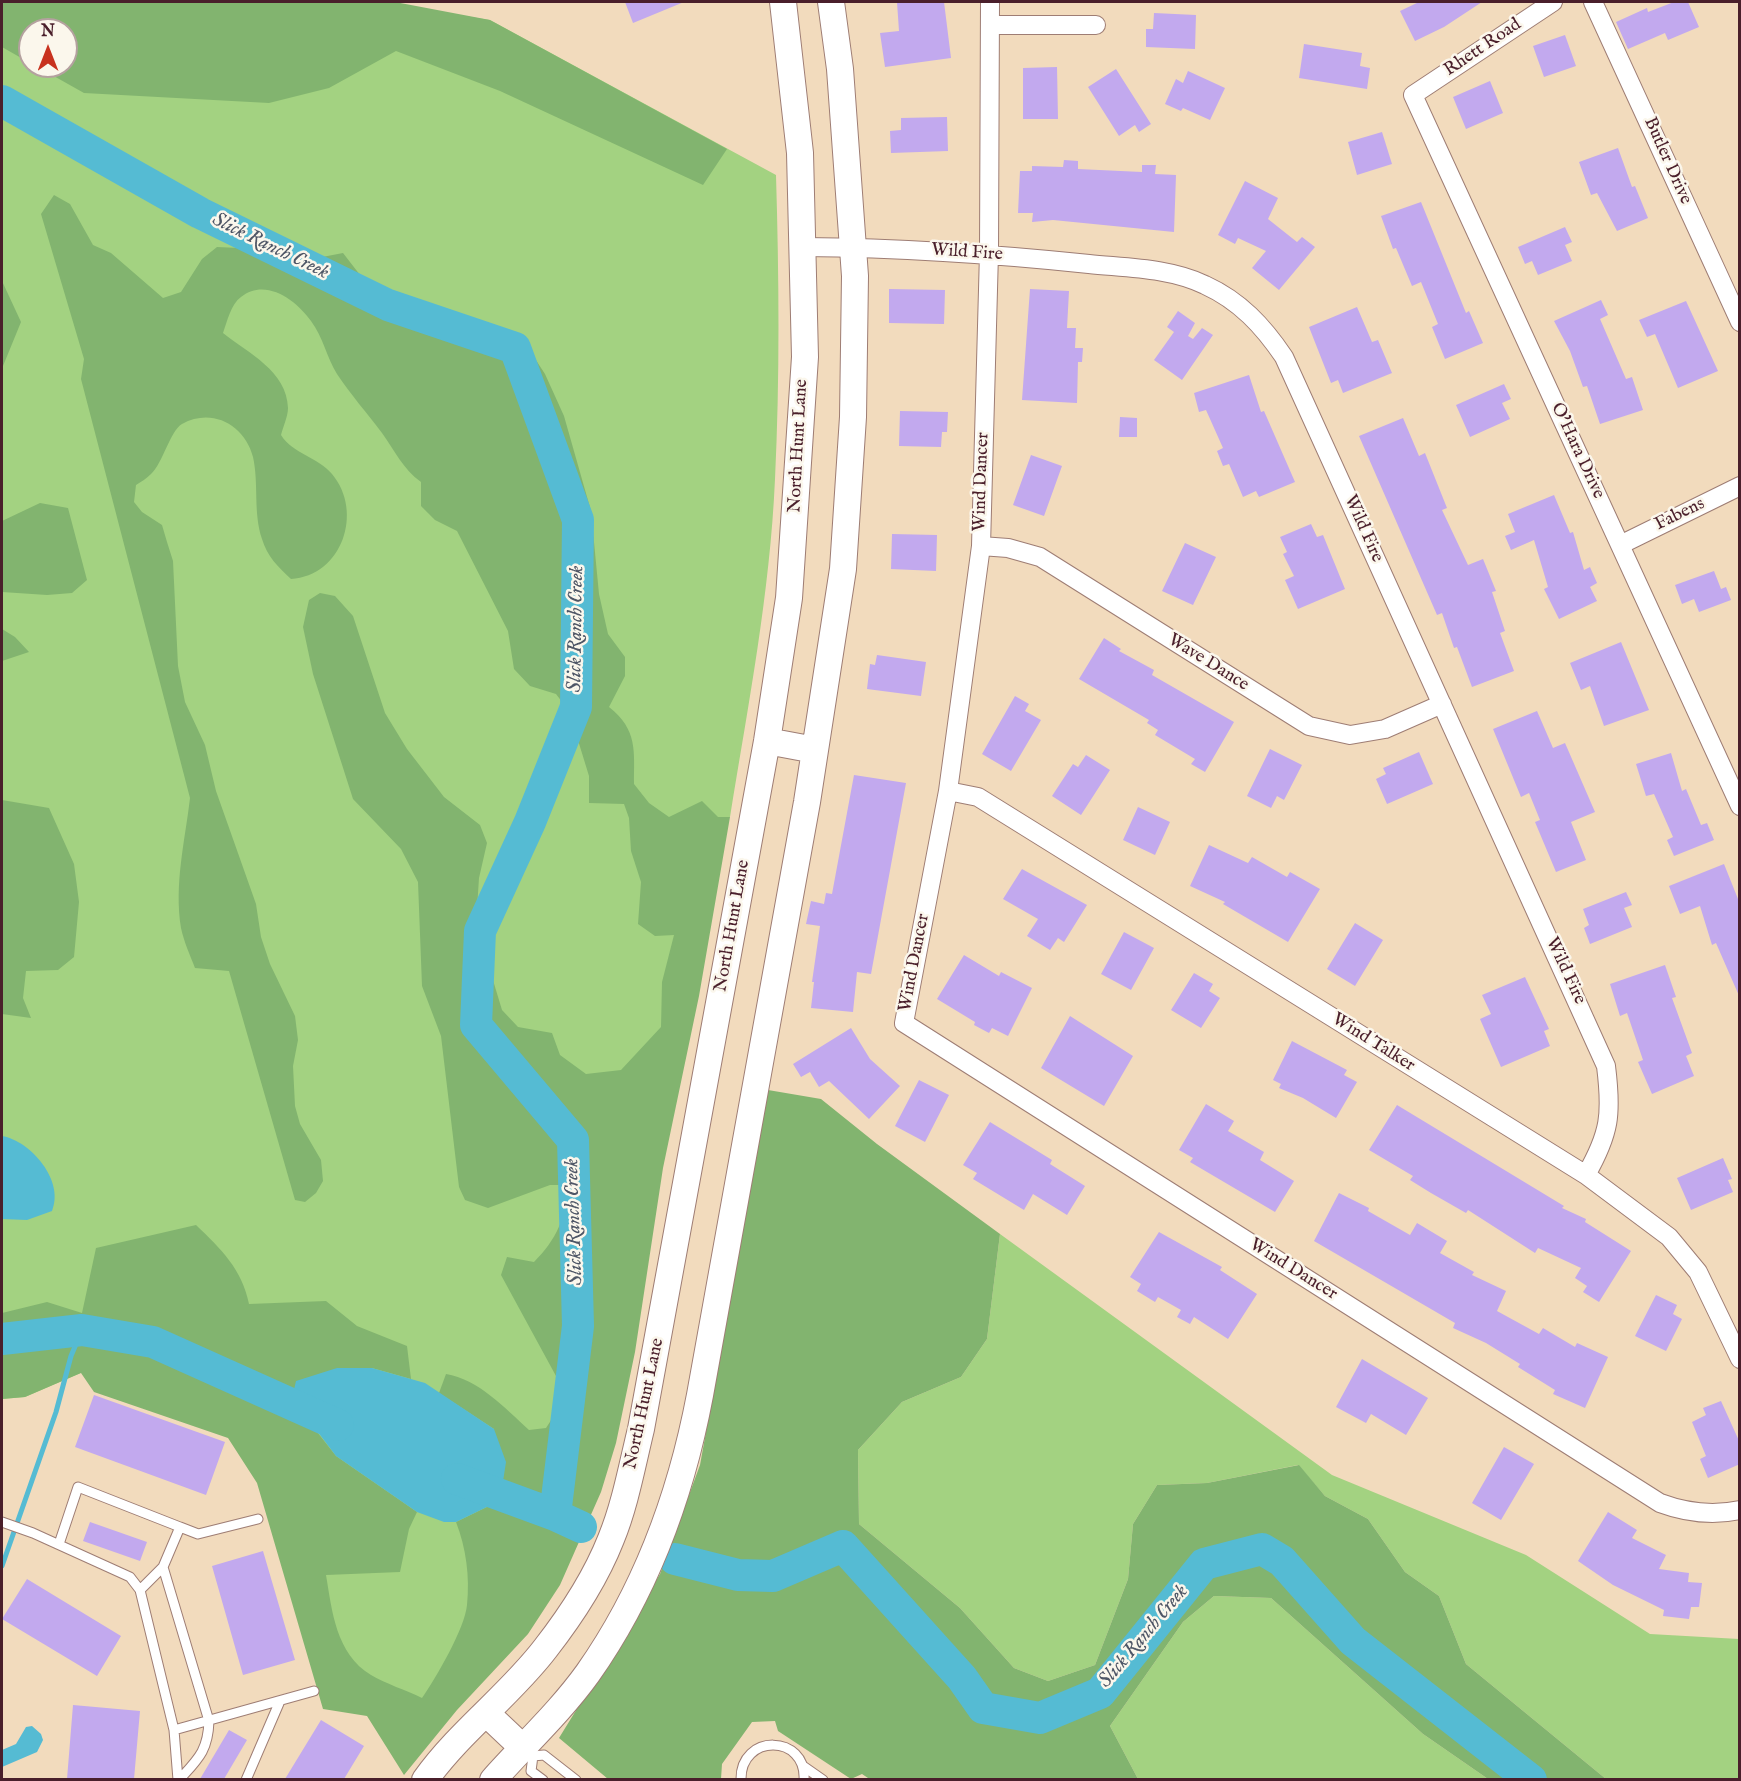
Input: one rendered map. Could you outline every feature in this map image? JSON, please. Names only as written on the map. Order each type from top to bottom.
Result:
[{"type":"main road","name":"North Hunt Lane","points":[[425,1779],[462,1734],[486,1713],[545,1649],[583,1592],[611,1540],[626,1489],[664,1311],[767,741],[789,598],[805,357],[800,153],[783,2]]},
{"type":"main road","points":[[493,1779],[527,1752],[587,1674],[636,1593],[658,1548],[689,1454],[815,750],[843,569],[853,417],[854,247],[840,69],[831,2]]},
{"type":"main road","points":[[767,741],[815,750]]},
{"type":"main road","points":[[486,1713],[527,1752]]},
{"type":"street","name":"Wind Dancer","points":[[990,2],[989,253],[981,546],[948,791],[904,1023],[1660,1503],[1681,1511],[1709,1514],[1740,1510]]},
{"type":"street","name":"Rhett Road","points":[[1413,95],[1553,2]]},
{"type":"street","name":"Butler Drive","points":[[1593,2],[1740,322]]},
{"type":"street","points":[[990,25],[1096,25]]},
{"type":"street","name":"O'Hara Drive","points":[[1413,95],[1740,806]]},
{"type":"street","name":"Wild Fire","points":[[803,247],[989,253],[1168,273],[1214,289],[1240,305],[1265,329],[1284,357],[1606,1066],[1610,1097],[1609,1124],[1599,1152],[1586,1175]]},
{"type":"street","name":"Fabens","points":[[1620,544],[1740,486]]},
{"type":"street","name":"Wave Dance","points":[[981,546],[1008,548],[1040,557],[1309,726],[1350,735],[1385,729],[1442,704]]},
{"type":"street","name":"Wind Talker","points":[[948,791],[978,797],[1586,1175],[1669,1237],[1698,1272],[1740,1359]]},
{"type":"lane","points":[[59,1544],[78,1487],[198,1534],[258,1520]]},
{"type":"lane","points":[[2,1522],[59,1544],[130,1577],[140,1590],[174,1730],[179,1779]]},
{"type":"lane","points":[[140,1590],[163,1567],[180,1527]]},
{"type":"lane","points":[[163,1567],[209,1721],[208,1738],[203,1753],[179,1779]]},
{"type":"lane","points":[[174,1730],[314,1691]]},
{"type":"lane","points":[[246,1779],[280,1701]]},
{"type":"lane","points":[[741,1779],[744,1761],[750,1753],[770,1744],[790,1749],[803,1766],[824,1779]]},
{"type":"lane","points":[[543,1779],[531,1771],[527,1752],[544,1755],[576,1779]]},
{"type":"lane","points":[[803,1766],[804,1779]]},
{"type":"green space","points":[[2,2],[376,2],[490,20],[776,175],[777,441],[772,522],[763,607],[730,817],[718,817],[610,1432],[425,1725],[327,1662],[264,1438],[108,1361],[25,1397],[2,1399]]},
{"type":"green space","points":[[2,2],[395,2],[490,20],[727,149],[703,185],[500,91],[396,51],[329,88],[269,103],[84,93],[57,78],[78,78],[78,18],[18,18],[18,56],[2,47]]},
{"type":"green space","points":[[54,195],[70,204],[93,245],[111,253],[163,298],[181,292],[202,259],[217,247],[262,249],[312,259],[343,253],[374,293],[429,306],[495,329],[526,345],[545,374],[564,416],[591,511],[599,594],[608,634],[625,657],[625,676],[609,707],[630,733],[634,751],[634,784],[649,803],[669,817],[702,801],[718,817],[730,817],[699,996],[663,1168],[635,1352],[616,1443],[601,1492],[560,1585],[528,1634],[457,1710],[404,1775],[367,1716],[323,1709],[257,1483],[228,1438],[94,1392],[81,1373],[25,1397],[2,1399],[2,1313],[47,1302],[82,1313],[96,1248],[196,1225],[222,1251],[236,1270],[249,1304],[326,1301],[357,1326],[407,1346],[411,1379],[372,1368],[310,1423],[336,1456],[417,1512],[409,1529],[400,1572],[326,1575],[338,1631],[350,1656],[371,1675],[422,1698],[456,1639],[467,1605],[466,1562],[456,1522],[491,1505],[494,1429],[439,1393],[446,1374],[458,1377],[480,1388],[529,1430],[546,1428],[559,1408],[556,1376],[501,1275],[507,1257],[534,1262],[542,1254],[559,1227],[565,1207],[567,1185],[550,1185],[488,1208],[465,1200],[459,1187],[441,1036],[422,986],[418,882],[401,849],[353,799],[313,674],[303,627],[309,600],[320,593],[335,596],[353,616],[385,713],[407,749],[444,797],[480,825],[487,843],[479,878],[476,924],[502,1010],[518,1027],[552,1033],[560,1055],[586,1074],[621,1070],[661,1027],[662,982],[674,935],[655,936],[638,924],[641,882],[631,851],[629,818],[624,804],[589,803],[589,776],[569,711],[556,694],[530,686],[514,669],[508,631],[457,531],[435,520],[421,506],[421,482],[404,466],[337,374],[319,334],[305,313],[289,299],[270,291],[251,291],[241,297],[232,309],[223,333],[264,364],[281,383],[288,408],[281,435],[292,447],[326,468],[342,489],[347,523],[343,540],[335,554],[323,567],[309,575],[291,579],[286,575],[270,556],[259,529],[255,467],[249,446],[243,436],[226,422],[205,417],[193,419],[178,428],[155,469],[136,485],[134,502],[142,512],[162,525],[173,561],[178,666],[185,702],[205,745],[216,791],[256,904],[261,937],[270,964],[295,1016],[298,1040],[293,1066],[295,1106],[300,1124],[321,1160],[323,1181],[316,1193],[305,1202],[295,1200],[229,971],[195,968],[181,928],[179,879],[190,798],[81,379],[84,359],[41,214]]},
{"type":"green space","points":[[2,281],[21,322],[3,366],[2,366]]},
{"type":"green space","points":[[40,503],[68,508],[87,580],[72,593],[47,595],[2,592],[2,521]]},
{"type":"green space","points":[[2,629],[15,637],[29,652],[2,661]]},
{"type":"green space","points":[[2,800],[49,808],[74,864],[79,902],[74,957],[58,970],[26,971],[23,998],[31,1018],[2,1014]]},
{"type":"green space","points":[[768,1090],[821,1099],[877,1144],[1000,1234],[987,1339],[961,1377],[902,1402],[858,1450],[859,1524],[960,1608],[1014,1668],[1048,1681],[1095,1665],[1128,1579],[1133,1524],[1157,1485],[1207,1483],[1299,1465],[1325,1496],[1368,1519],[1405,1572],[1439,1596],[1466,1664],[1606,1779],[1488,1779],[1423,1734],[1271,1598],[1214,1596],[1183,1622],[1110,1726],[1138,1779],[871,1780],[862,1774],[851,1779],[778,1731],[775,1721],[752,1722],[722,1764],[721,1779],[608,1779],[559,1738],[660,1574],[700,1465]]},
{"type":"green space","points":[[1000,1234],[1332,1475],[1526,1555],[1650,1634],[1739,1639],[1739,1779],[1606,1779],[1466,1664],[1439,1596],[1405,1572],[1368,1519],[1325,1496],[1298,1465],[1207,1483],[1157,1485],[1133,1524],[1128,1579],[1095,1665],[1048,1681],[1014,1668],[960,1608],[859,1524],[858,1450],[902,1402],[961,1377],[987,1339]]},
{"type":"green space","points":[[1214,1596],[1271,1598],[1423,1734],[1488,1779],[1138,1779],[1110,1726],[1183,1622]]},
{"type":"water","points":[[2,1136],[13,1139],[24,1146],[43,1164],[54,1187],[55,1199],[52,1211],[27,1220],[2,1219]]},
{"type":"water","points":[[337,1368],[372,1368],[425,1383],[494,1429],[506,1462],[502,1488],[491,1505],[456,1522],[444,1522],[417,1512],[336,1456],[292,1398],[296,1381]]},
{"type":"water","points":[[32,1726],[41,1734],[43,1740],[37,1752],[2,1767],[2,1750],[16,1744],[26,1727]]},
{"type":"building","points":[[625,2],[684,2],[633,23]]},
{"type":"building","points":[[897,2],[944,2],[951,58],[885,67],[880,33],[899,31]]},
{"type":"building","points":[[1419,2],[1482,2],[1444,27],[1415,41],[1400,11]]},
{"type":"building","points":[[1674,2],[1688,2],[1699,27],[1668,40],[1665,33],[1628,49],[1616,22],[1647,8],[1648,12]]},
{"type":"building","points":[[1154,13],[1196,15],[1195,49],[1146,47],[1146,29],[1153,29]]},
{"type":"building","points":[[1565,35],[1576,66],[1544,77],[1533,46]]},
{"type":"building","points":[[1304,44],[1362,53],[1360,66],[1370,68],[1367,89],[1299,78]]},
{"type":"building","points":[[1057,67],[1058,119],[1023,119],[1023,68]]},
{"type":"building","points":[[1116,69],[1151,124],[1139,132],[1135,125],[1119,136],[1088,87]]},
{"type":"building","points":[[1188,71],[1225,88],[1210,120],[1183,108],[1181,111],[1165,104],[1176,79],[1183,83]]},
{"type":"building","points":[[1490,81],[1503,113],[1466,129],[1453,97]]},
{"type":"building","points":[[947,117],[948,151],[891,153],[890,131],[901,130],[901,118]]},
{"type":"building","points":[[1382,132],[1392,164],[1357,175],[1348,142]]},
{"type":"building","points":[[1618,148],[1632,187],[1635,186],[1648,218],[1617,231],[1597,193],[1591,195],[1579,162]]},
{"type":"building","points":[[1064,160],[1078,161],[1078,169],[1142,172],[1142,165],[1156,165],[1155,174],[1176,175],[1174,232],[1053,220],[1032,222],[1033,213],[1018,213],[1020,171],[1032,171],[1032,166],[1063,167]]},
{"type":"building","points":[[1245,181],[1278,198],[1268,219],[1297,242],[1302,237],[1315,247],[1279,290],[1252,268],[1266,251],[1238,238],[1235,244],[1218,235]]},
{"type":"building","points":[[1421,202],[1466,313],[1469,311],[1483,343],[1445,359],[1432,327],[1438,324],[1421,282],[1412,286],[1396,248],[1393,249],[1381,216]]},
{"type":"building","points":[[1565,227],[1572,242],[1565,245],[1572,261],[1538,275],[1532,261],[1525,264],[1518,247]]},
{"type":"building","points":[[889,289],[945,290],[944,324],[889,323]]},
{"type":"building","points":[[1030,289],[1069,291],[1067,328],[1076,328],[1075,348],[1083,348],[1082,362],[1078,362],[1077,403],[1022,400]]},
{"type":"building","points":[[1601,300],[1608,315],[1600,319],[1626,379],[1632,377],[1643,410],[1600,424],[1587,386],[1583,387],[1570,351],[1554,321]]},
{"type":"building","points":[[1686,301],[1718,371],[1678,388],[1655,334],[1647,337],[1639,320]]},
{"type":"building","points":[[1357,307],[1372,342],[1378,340],[1392,373],[1343,393],[1338,380],[1331,383],[1309,327]]},
{"type":"building","points":[[1178,311],[1195,323],[1188,336],[1193,339],[1202,328],[1213,335],[1182,380],[1154,360],[1174,332],[1167,327]]},
{"type":"building","points":[[1249,375],[1261,412],[1264,411],[1295,482],[1259,497],[1256,491],[1243,497],[1229,464],[1223,466],[1217,451],[1223,448],[1206,410],[1199,412],[1194,393]]},
{"type":"building","points":[[1504,384],[1511,399],[1502,403],[1510,419],[1470,437],[1456,405]]},
{"type":"building","points":[[900,411],[948,412],[947,432],[942,432],[941,447],[899,446]]},
{"type":"building","points":[[1120,417],[1137,418],[1137,437],[1119,437]]},
{"type":"building","points":[[1403,418],[1419,456],[1425,453],[1447,508],[1442,510],[1468,565],[1483,559],[1496,591],[1492,592],[1505,631],[1500,633],[1514,671],[1472,687],[1457,647],[1454,648],[1442,613],[1437,615],[1359,436]]},
{"type":"building","points":[[1031,455],[1062,466],[1044,516],[1013,505]]},
{"type":"building","points":[[1554,495],[1570,533],[1573,532],[1584,570],[1590,567],[1597,583],[1590,587],[1597,601],[1559,619],[1544,589],[1548,587],[1534,540],[1511,550],[1505,536],[1515,532],[1508,514]]},
{"type":"building","points":[[1311,524],[1317,537],[1323,535],[1345,589],[1298,609],[1285,580],[1294,576],[1283,554],[1287,552],[1280,537]]},
{"type":"building","points":[[892,534],[937,535],[936,571],[891,569]]},
{"type":"building","points":[[1185,543],[1216,557],[1193,605],[1162,591]]},
{"type":"building","points":[[1714,571],[1721,589],[1726,587],[1731,600],[1699,612],[1694,599],[1682,604],[1675,585]]},
{"type":"building","points":[[1104,638],[1121,649],[1119,651],[1154,670],[1152,675],[1234,722],[1205,772],[1191,764],[1195,759],[1155,735],[1158,730],[1147,723],[1149,720],[1079,679]]},
{"type":"building","points":[[1621,642],[1649,710],[1604,726],[1590,686],[1581,690],[1570,663]]},
{"type":"building","points":[[877,655],[926,662],[921,696],[867,689],[870,664],[875,665]]},
{"type":"building","points":[[1015,696],[1029,704],[1025,711],[1041,720],[1011,771],[982,754]]},
{"type":"building","points":[[1537,711],[1553,748],[1565,743],[1595,812],[1571,822],[1586,860],[1556,872],[1535,822],[1540,820],[1529,793],[1521,797],[1493,729]]},
{"type":"building","points":[[1270,749],[1302,765],[1284,800],[1277,796],[1271,808],[1247,796]]},
{"type":"building","points":[[1419,752],[1433,784],[1387,804],[1376,779],[1386,774],[1383,768]]},
{"type":"building","points":[[1671,753],[1682,791],[1686,789],[1701,825],[1707,823],[1714,840],[1674,856],[1667,840],[1673,837],[1654,794],[1646,796],[1636,764]]},
{"type":"building","points":[[1086,755],[1110,770],[1081,815],[1052,796],[1073,764],[1078,767]]},
{"type":"building","points":[[854,775],[906,783],[871,974],[857,972],[853,1012],[811,1008],[814,982],[812,982],[820,926],[806,924],[811,901],[824,904],[826,893],[832,894]]},
{"type":"building","points":[[1138,807],[1170,822],[1155,855],[1123,840]]},
{"type":"building","points":[[1209,845],[1248,863],[1252,857],[1287,877],[1290,872],[1320,889],[1288,942],[1223,904],[1225,902],[1190,886]]},
{"type":"building","points":[[1724,864],[1740,904],[1740,998],[1716,943],[1712,945],[1700,906],[1680,914],[1669,886]]},
{"type":"building","points":[[1022,869],[1087,905],[1064,942],[1058,938],[1050,950],[1027,936],[1038,919],[1003,899]]},
{"type":"building","points":[[1626,892],[1632,905],[1624,908],[1632,927],[1590,944],[1584,928],[1589,925],[1583,909]]},
{"type":"building","points":[[1355,923],[1383,940],[1355,986],[1327,969]]},
{"type":"building","points":[[1124,932],[1154,948],[1131,990],[1101,974]]},
{"type":"building","points":[[964,955],[999,976],[1001,972],[1032,988],[1008,1036],[992,1028],[989,1033],[937,999]]},
{"type":"building","points":[[1665,965],[1676,997],[1672,998],[1692,1053],[1686,1056],[1694,1076],[1652,1094],[1638,1062],[1643,1060],[1627,1013],[1620,1016],[1610,984]]},
{"type":"building","points":[[1194,973],[1213,984],[1209,991],[1220,998],[1201,1028],[1171,1010]]},
{"type":"building","points":[[1525,977],[1549,1029],[1544,1031],[1550,1046],[1501,1067],[1480,1019],[1491,1014],[1482,995]]},
{"type":"building","points":[[1070,1016],[1133,1056],[1104,1106],[1041,1068]]},
{"type":"building","points":[[851,1028],[870,1059],[900,1086],[869,1119],[829,1081],[819,1087],[810,1072],[801,1077],[793,1064]]},
{"type":"building","points":[[1292,1041],[1347,1070],[1344,1075],[1357,1082],[1336,1118],[1303,1098],[1279,1088],[1281,1084],[1273,1080]]},
{"type":"building","points":[[919,1080],[949,1095],[925,1142],[895,1126]]},
{"type":"building","points":[[1206,1104],[1234,1121],[1228,1131],[1264,1152],[1260,1160],[1294,1181],[1275,1212],[1190,1162],[1193,1158],[1179,1150]]},
{"type":"building","points":[[1397,1105],[1564,1206],[1562,1208],[1586,1219],[1585,1222],[1631,1251],[1599,1302],[1583,1292],[1587,1286],[1575,1278],[1581,1268],[1538,1248],[1535,1253],[1468,1210],[1466,1213],[1410,1180],[1413,1176],[1369,1150]]},
{"type":"building","points":[[990,1122],[1052,1160],[1050,1164],[1085,1186],[1067,1215],[1033,1194],[1024,1210],[973,1179],[977,1173],[963,1165]]},
{"type":"building","points":[[1723,1158],[1732,1179],[1728,1180],[1733,1192],[1691,1210],[1677,1178]]},
{"type":"building","points":[[1339,1193],[1369,1208],[1368,1211],[1410,1235],[1417,1223],[1447,1241],[1440,1253],[1474,1272],[1472,1275],[1506,1291],[1497,1311],[1539,1334],[1543,1328],[1575,1347],[1577,1343],[1608,1357],[1585,1408],[1553,1394],[1555,1390],[1518,1367],[1520,1364],[1486,1343],[1453,1328],[1455,1323],[1314,1241]]},
{"type":"building","points":[[1159,1232],[1222,1267],[1220,1270],[1257,1294],[1228,1339],[1194,1317],[1190,1324],[1177,1317],[1181,1310],[1158,1297],[1155,1302],[1137,1291],[1141,1284],[1130,1277]]},
{"type":"building","points":[[1656,1295],[1677,1305],[1673,1314],[1682,1319],[1666,1351],[1635,1336]]},
{"type":"building","points":[[1362,1359],[1428,1398],[1406,1435],[1371,1414],[1366,1423],[1336,1407]]},
{"type":"building","points":[[94,1395],[225,1442],[206,1495],[75,1447]]},
{"type":"building","points":[[1721,1401],[1740,1443],[1740,1464],[1708,1478],[1700,1459],[1706,1456],[1692,1422],[1706,1415],[1703,1408]]},
{"type":"building","points":[[1504,1447],[1534,1464],[1501,1520],[1472,1503]]},
{"type":"building","points":[[1608,1512],[1637,1530],[1632,1538],[1666,1555],[1659,1569],[1689,1573],[1688,1582],[1702,1583],[1699,1607],[1691,1607],[1689,1619],[1663,1616],[1664,1610],[1613,1585],[1578,1561]]},
{"type":"building","points":[[90,1522],[147,1542],[140,1561],[83,1541]]},
{"type":"building","points":[[263,1551],[295,1660],[243,1675],[212,1566]]},
{"type":"building","points":[[27,1579],[121,1636],[97,1676],[2,1619]]},
{"type":"building","points":[[73,1705],[140,1711],[134,1779],[67,1779]]},
{"type":"building","points":[[321,1720],[364,1746],[344,1779],[285,1779]]},
{"type":"building","points":[[229,1730],[247,1740],[224,1779],[200,1779]]},
{"type":"waterway","name":"Slick Ranch Creek","points":[[2,101],[200,213],[388,305],[515,348],[578,520],[576,707],[530,822],[480,931],[476,1025],[573,1140],[578,1326],[555,1515],[581,1527]]},
{"type":"waterway","points":[[2,1566],[56,1412],[71,1356],[82,1330]]},
{"type":"waterway","points":[[2,1339],[82,1330],[153,1342],[338,1425]]},
{"type":"waterway","points":[[457,1479],[555,1515]]},
{"type":"waterway","name":"Slick Ranch Creek","points":[[675,1559],[738,1575],[773,1576],[843,1546],[962,1678],[983,1708],[1040,1718],[1100,1693],[1204,1564],[1262,1549],[1282,1561],[1353,1641],[1531,1780]]}]
